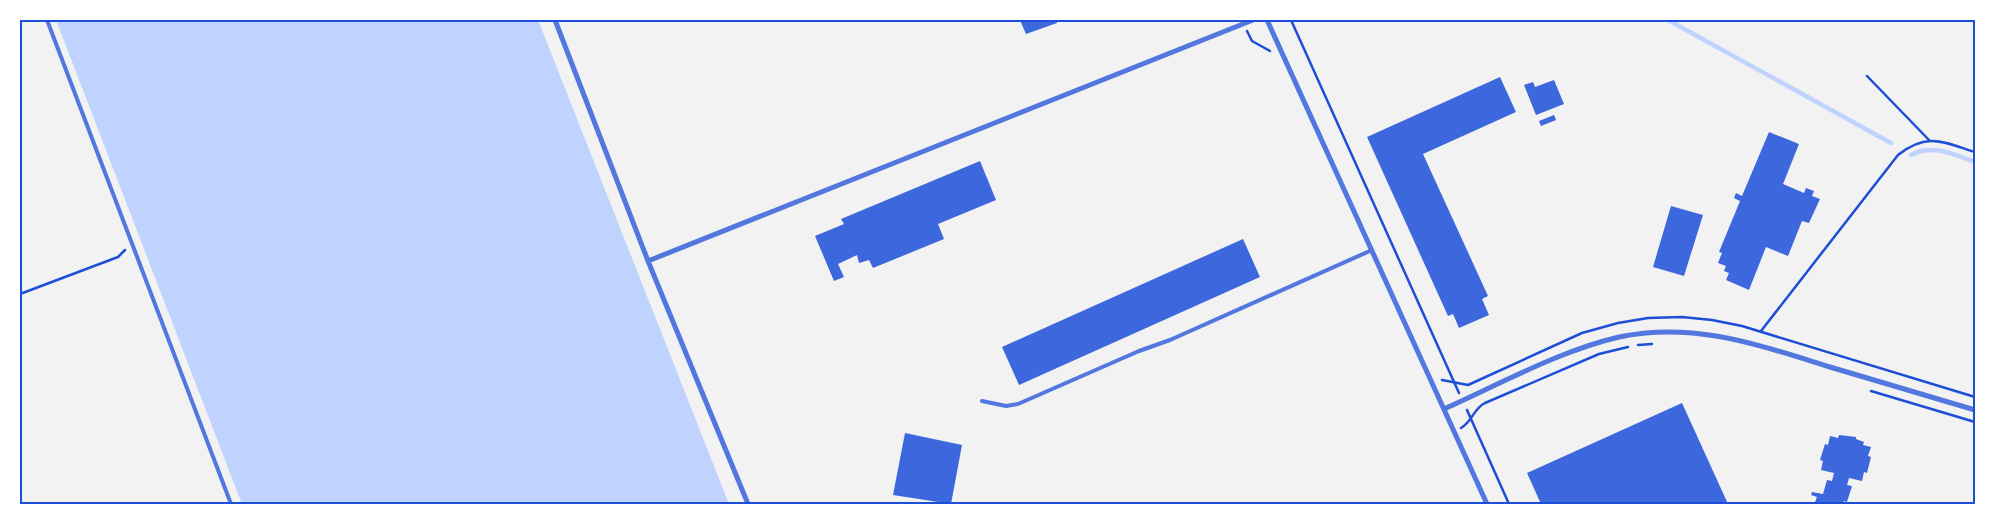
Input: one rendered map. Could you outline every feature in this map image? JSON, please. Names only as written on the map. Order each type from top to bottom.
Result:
[{"type":"street","points":[[555,20],[648,261],[748,504]]},
{"type":"street","points":[[648,261],[1253,20]]},
{"type":"street","points":[[1268,20],[1487,504]]},
{"type":"street","points":[[1444,409],[1582,348],[1620,337],[1666,331],[1702,333],[1757,345],[1975,410]]},
{"type":"lane","points":[[47,20],[231,504]]},
{"type":"lane","points":[[982,401],[1006,406],[1018,404],[1139,351],[1170,340],[1372,250]]},
{"type":"path","points":[[1291,20],[1457,389]]},
{"type":"path","points":[[1867,76],[1930,141]]},
{"type":"path","points":[[1757,345],[1761,332],[1898,155],[1915,144],[1930,141],[1943,142],[1975,152]]},
{"type":"path","points":[[20,294],[118,257],[132,244]]},
{"type":"path","points":[[1440,381],[1453,381],[1468,385],[1582,333],[1618,323],[1648,318],[1682,317],[1712,320],[1761,332],[1975,396]]},
{"type":"path","points":[[1462,428],[1471,420],[1476,408],[1482,404],[1569,366],[1599,354],[1630,346],[1660,343]]},
{"type":"path","points":[[1863,388],[1975,422]]},
{"type":"path","points":[[1467,410],[1509,504]]},
{"type":"water","points":[[56,20],[538,20],[729,504],[242,504]]},
{"type":"building","points":[[1020,20],[1056,20],[1057,23],[1026,34]]},
{"type":"building","points":[[1500,77],[1516,112],[1423,154],[1488,296],[1482,299],[1489,315],[1459,328],[1453,314],[1448,316],[1367,137]]},
{"type":"building","points":[[1554,80],[1564,104],[1536,115],[1524,85],[1533,82],[1535,87]]},
{"type":"building","points":[[1554,115],[1556,120],[1541,126],[1539,121]]},
{"type":"building","points":[[1769,132],[1799,144],[1783,184],[1804,193],[1806,188],[1814,191],[1812,196],[1820,199],[1809,223],[1802,221],[1788,256],[1766,247],[1749,290],[1726,280],[1729,273],[1724,271],[1726,266],[1718,263],[1722,253],[1719,252],[1740,201],[1734,198],[1736,193],[1742,196]]},
{"type":"building","points":[[980,161],[996,200],[938,224],[944,239],[873,268],[869,260],[859,263],[857,255],[838,264],[844,277],[834,281],[815,236],[844,224],[841,219]]},
{"type":"building","points":[[1671,206],[1703,215],[1684,276],[1653,267]]},
{"type":"building","points":[[1243,239],[1260,277],[1019,385],[1002,347]]},
{"type":"building","points":[[1682,403],[1728,504],[1541,504],[1527,473]]},
{"type":"building","points":[[905,433],[962,445],[951,504],[893,495]]},
{"type":"building","points":[[1839,435],[1856,437],[1856,439],[1864,442],[1863,445],[1871,447],[1868,456],[1871,457],[1867,473],[1864,472],[1862,481],[1849,478],[1847,485],[1852,486],[1847,502],[1844,501],[1843,504],[1812,504],[1817,497],[1811,495],[1812,492],[1823,494],[1827,480],[1832,481],[1834,473],[1821,470],[1823,461],[1820,460],[1825,444],[1828,445],[1830,436],[1838,438]]},
{"type":"waterway","points":[[1668,20],[1891,143]]},
{"type":"waterway","points":[[1911,155],[1927,150],[1935,150],[1975,162]]}]
